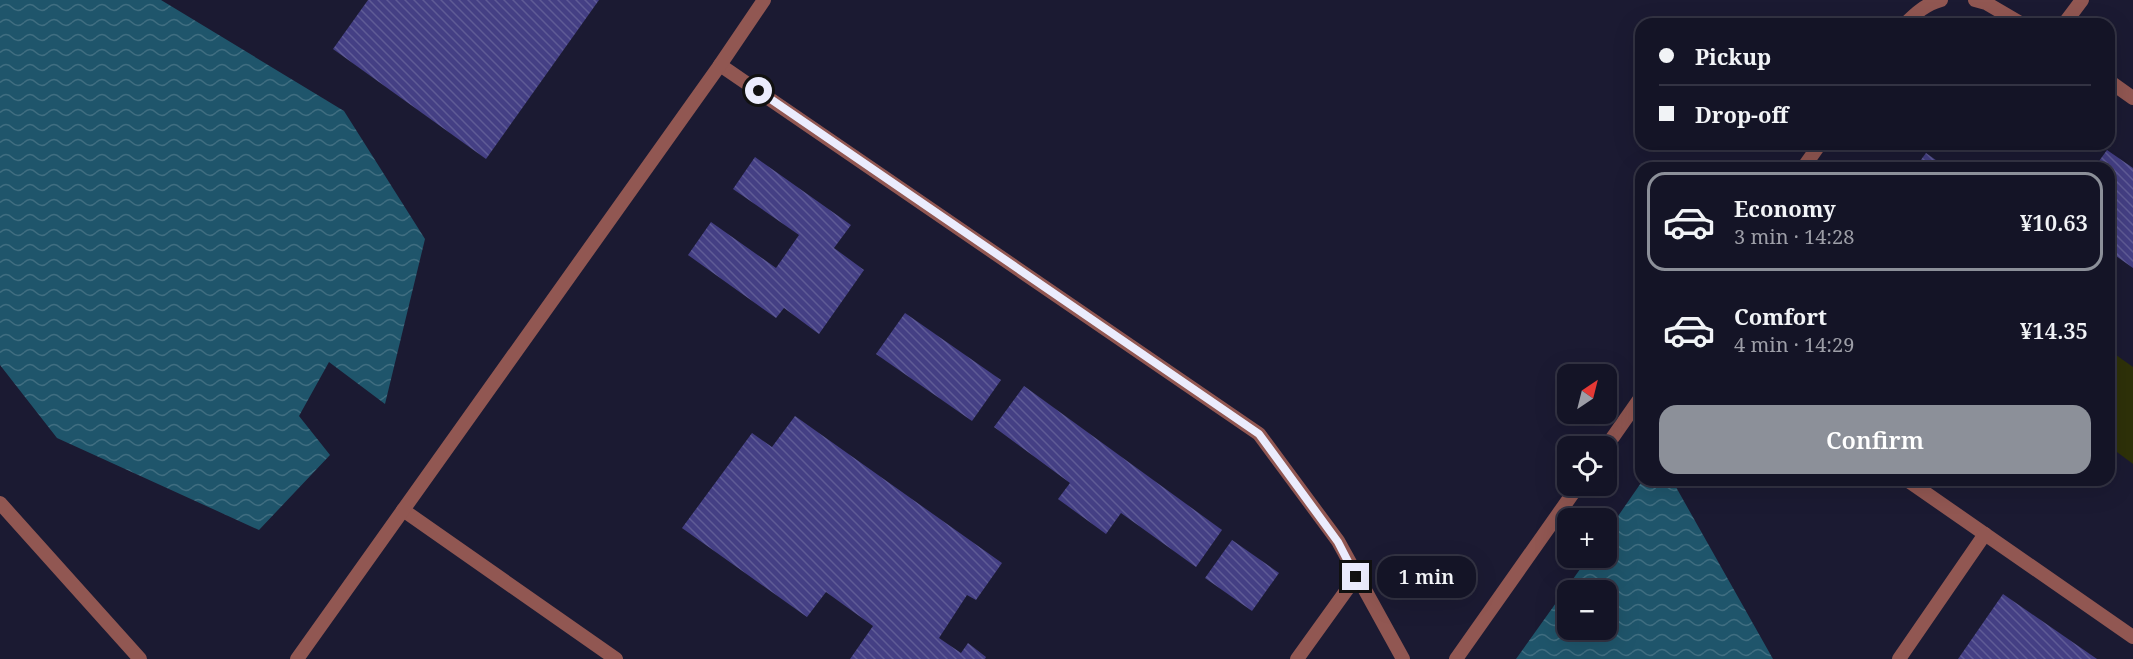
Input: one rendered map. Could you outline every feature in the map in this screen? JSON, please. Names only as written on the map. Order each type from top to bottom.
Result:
[{"type":"lane","points":[[297,659],[764,0]]},
{"type":"lane","points":[[1911,18],[1932,2],[1941,0]]},
{"type":"lane","points":[[1975,0],[1986,3],[2012,18]]},
{"type":"lane","points":[[2068,18],[2082,0]]},
{"type":"lane","points":[[720,65],[1259,434],[1338,542],[1404,659]]},
{"type":"lane","points":[[2115,85],[2133,98]]},
{"type":"lane","points":[[1614,436],[1635,406]]},
{"type":"lane","points":[[1916,486],[2133,637]]},
{"type":"lane","points":[[1456,659],[1571,496]]},
{"type":"lane","points":[[0,503],[140,659]]},
{"type":"lane","points":[[403,510],[615,659]]},
{"type":"lane","points":[[1899,659],[1985,534]]},
{"type":"lane","points":[[1297,659],[1356,577]]},
{"type":"green space","points":[[2115,354],[2133,367],[2133,464],[2115,450]]},
{"type":"water","points":[[0,0],[161,0],[344,111],[425,239],[385,404],[329,362],[299,416],[330,455],[259,530],[57,438],[0,365]]},
{"type":"water","points":[[1639,486],[1675,486],[1773,659],[1516,659],[1557,601],[1557,640],[1617,640],[1617,580],[1572,580],[1581,568],[1617,568],[1617,518]]},
{"type":"building","points":[[368,0],[599,0],[486,159],[333,49]]},
{"type":"building","points":[[2107,150],[2133,168],[2133,268],[2115,255],[2115,162],[2098,162]]},
{"type":"building","points":[[1926,153],[1939,162],[1919,162]]},
{"type":"building","points":[[755,157],[851,225],[834,248],[864,270],[819,334],[784,308],[776,318],[688,255],[711,222],[776,268],[799,235],[733,189]]},
{"type":"building","points":[[905,313],[1001,380],[972,421],[876,354]]},
{"type":"building","points":[[1024,386],[1222,530],[1196,567],[1121,513],[1106,534],[1058,499],[1070,483],[994,427]]},
{"type":"building","points":[[795,416],[1002,563],[976,600],[967,595],[939,638],[961,653],[968,643],[986,657],[985,659],[850,659],[873,626],[826,592],[807,617],[682,528],[752,433],[772,447]]},
{"type":"building","points":[[1232,540],[1279,573],[1252,611],[1205,578]]},
{"type":"building","points":[[2003,594],[2097,659],[1958,659]]},
{"type":"route","points":[[759,91],[1259,434],[1338,542],[1356,577]]}]
